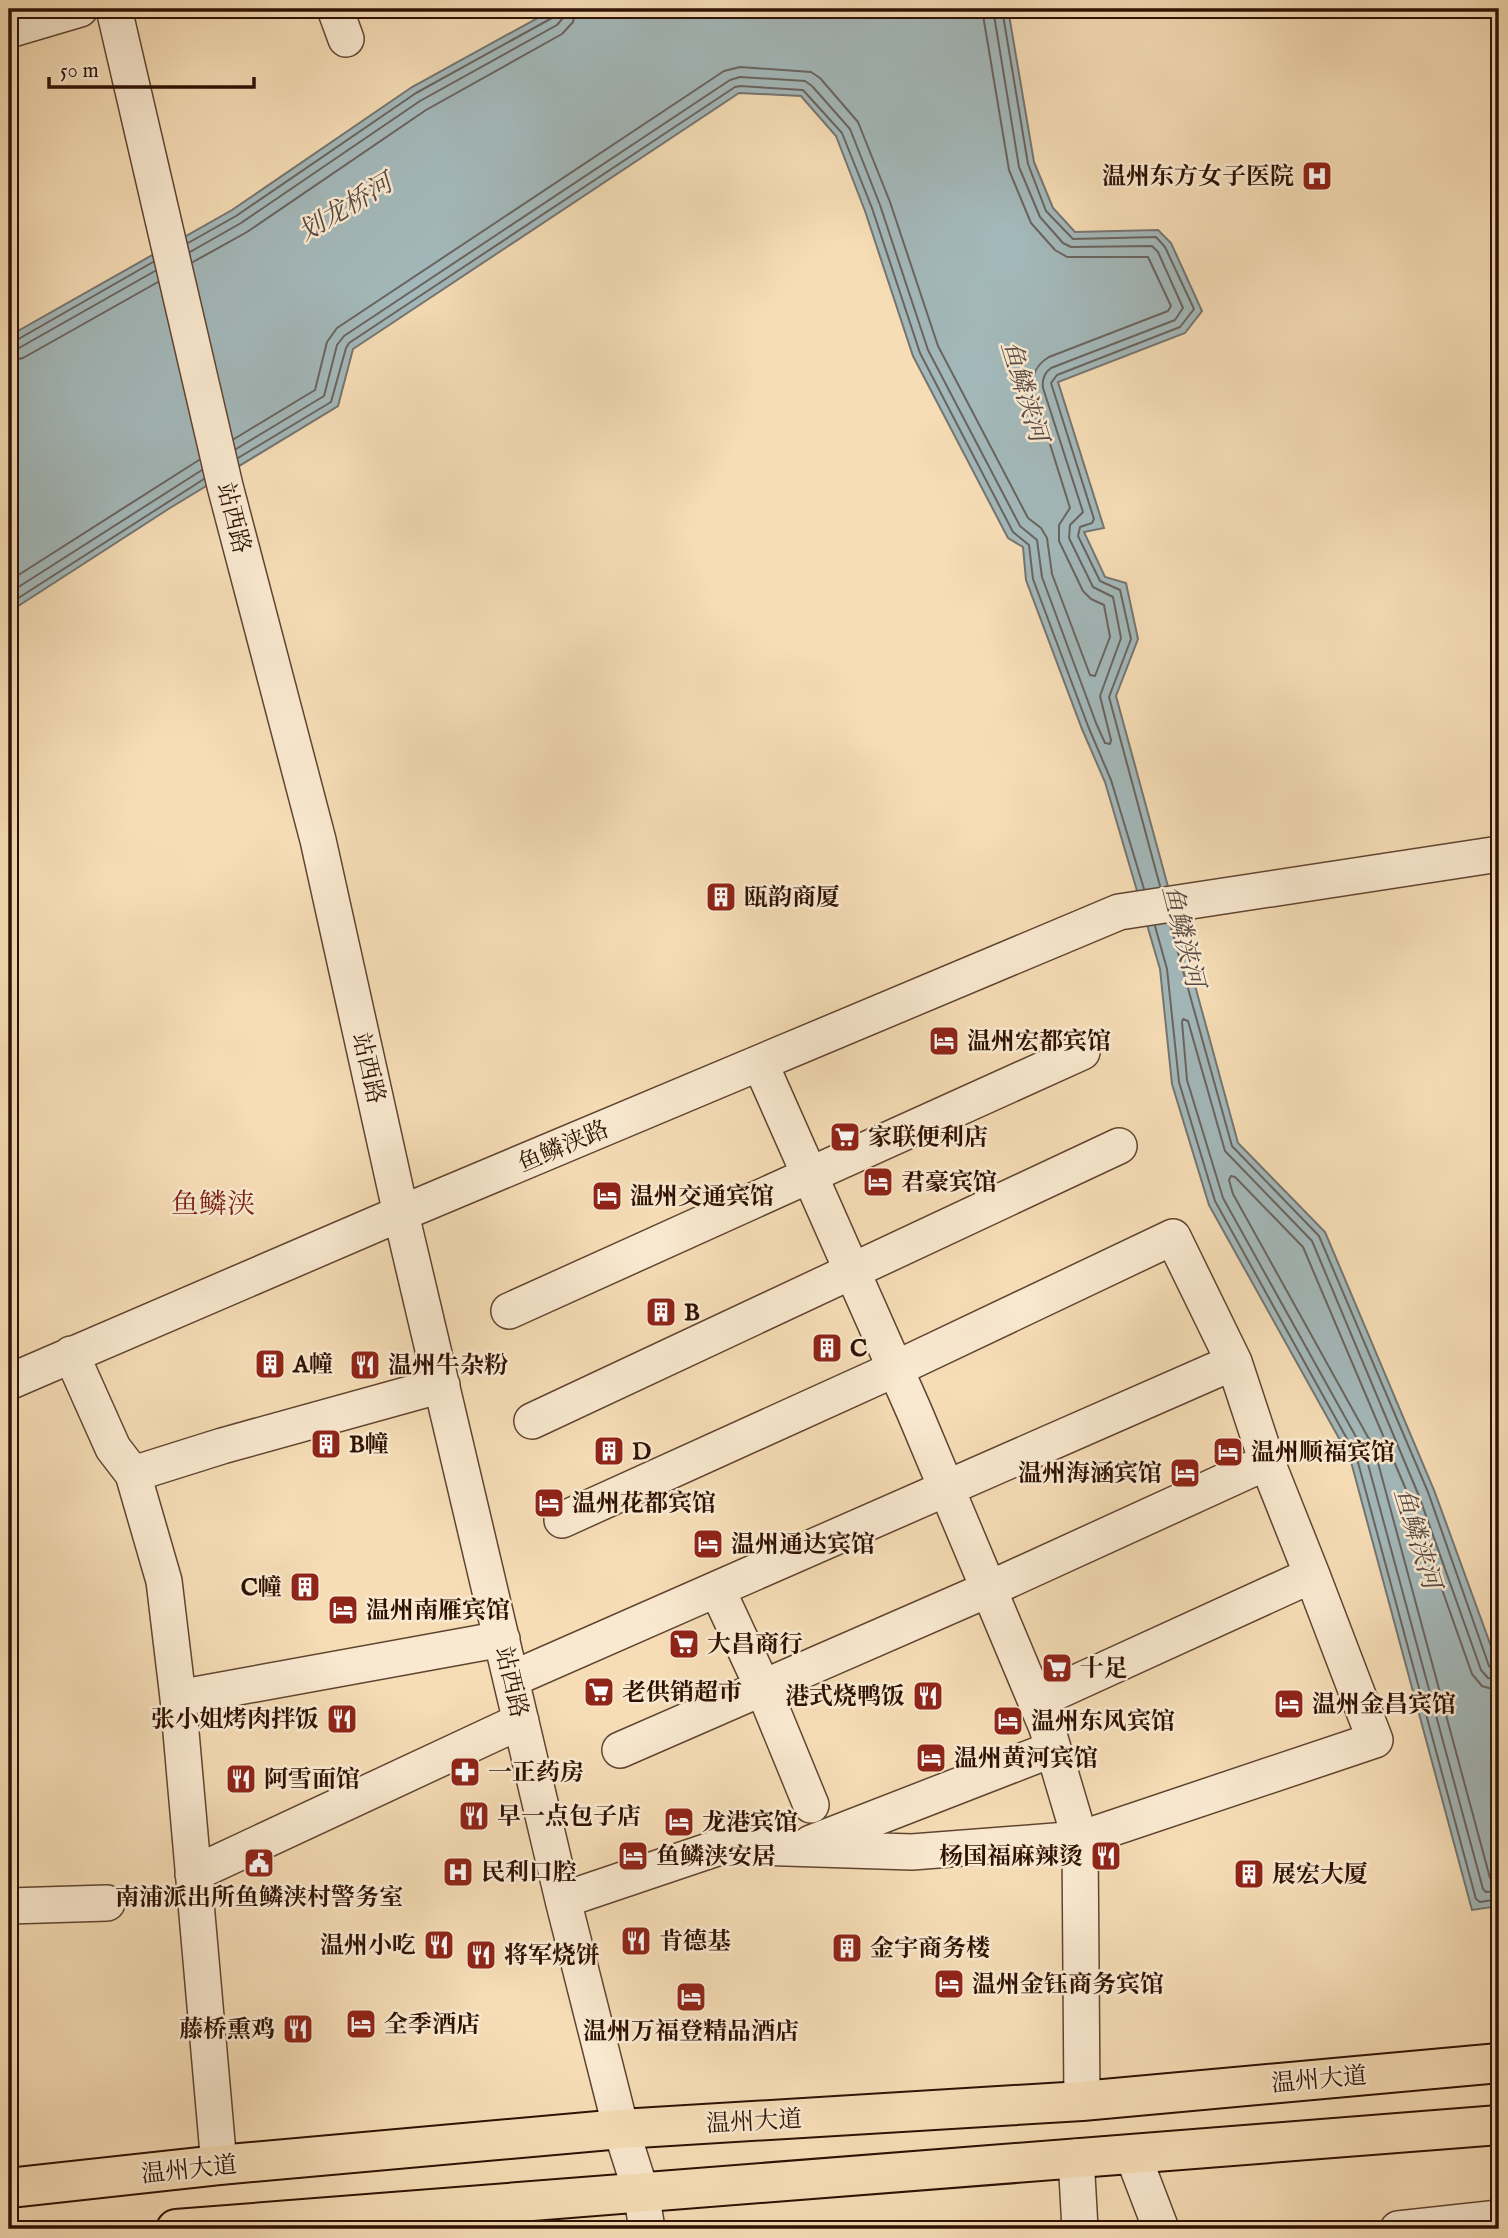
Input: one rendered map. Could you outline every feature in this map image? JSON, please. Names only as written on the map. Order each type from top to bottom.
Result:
[{"type":"main road","name":"温州大道","points":[[9,2188],[219,2165],[621,2129],[1082,2101],[1499,2063]]},
{"type":"main road","points":[[176,2229],[1499,2125]]},
{"type":"street","points":[[9,30],[80,9]]},
{"type":"street","name":"站西路","points":[[114,9],[225,486],[318,841],[401,1214],[563,1900],[621,2129],[641,2192],[646,2229]]},
{"type":"street","name":"鱼鳞浃路","points":[[9,1382],[1119,912],[1499,854]]},
{"type":"street","points":[[509,1311],[1082,1052]]},
{"type":"street","points":[[760,1063],[947,1489],[1036,1701],[1053,1749],[1080,1839],[1082,2101]]},
{"type":"street","points":[[532,1421],[1119,1146]]},
{"type":"street","points":[[562,1520],[895,1369],[1173,1237],[1234,1362],[1267,1462],[1375,1740],[1080,1839],[912,1852],[723,1846],[563,1900]]},
{"type":"street","points":[[71,1354],[113,1448],[133,1474],[164,1581],[178,1698],[219,2165]]},
{"type":"street","points":[[512,1679],[1234,1362]]},
{"type":"street","points":[[133,1474],[222,1446],[442,1385]]},
{"type":"street","points":[[620,1750],[989,1589],[1267,1462]]},
{"type":"street","points":[[1036,1701],[1312,1575]]},
{"type":"street","points":[[717,1589],[763,1688],[811,1805]]},
{"type":"street","points":[[178,1698],[502,1639]]},
{"type":"street","points":[[193,1874],[522,1721]]},
{"type":"street","points":[[798,1848],[1053,1749]]},
{"type":"street","points":[[9,1906],[107,1903]]},
{"type":"street","points":[[1132,2153],[1161,2229]]},
{"type":"street","points":[[1076,2157],[1080,2229]]},
{"type":"street","points":[[1398,2229],[1499,2218]]},
{"type":"water","points":[[554,9],[1008,9],[1034,162],[1053,208],[1075,232],[1158,230],[1171,243],[1202,311],[1185,333],[1058,382],[1104,528],[1084,532],[1105,577],[1126,583],[1138,639],[1116,696],[1238,1143],[1325,1232],[1434,1490],[1492,1649],[1499,1676],[1499,1906],[1472,1910],[1350,1458],[1209,1205],[1172,1084],[1160,969],[1105,782],[1082,729],[1026,580],[1023,547],[1008,538],[913,356],[865,211],[836,136],[801,96],[739,93],[353,349],[338,406],[170,508],[9,612],[9,336],[232,210],[412,87]]},
{"type":"place","name":"温州东方女子医院","points":[[1317,176]]},
{"type":"place","name":"瓯韵商厦","points":[[721,897]]},
{"type":"place","name":"温州宏都宾馆","points":[[944,1041]]},
{"type":"place","name":"家联便利店","points":[[845,1137]]},
{"type":"place","name":"君豪宾馆","points":[[878,1182]]},
{"type":"place","name":"温州交通宾馆","points":[[607,1196]]},
{"type":"place","name":"B","points":[[661,1312]]},
{"type":"place","name":"C","points":[[827,1348]]},
{"type":"place","name":"A幢","points":[[270,1364]]},
{"type":"place","name":"温州牛杂粉","points":[[365,1365]]},
{"type":"place","name":"B幢","points":[[326,1444]]},
{"type":"place","name":"D","points":[[609,1451]]},
{"type":"place","name":"温州顺福宾馆","points":[[1228,1452]]},
{"type":"place","name":"温州海涵宾馆","points":[[1185,1473]]},
{"type":"place","name":"温州花都宾馆","points":[[549,1503]]},
{"type":"place","name":"温州通达宾馆","points":[[708,1544]]},
{"type":"place","name":"C幢","points":[[305,1587]]},
{"type":"place","name":"温州南雁宾馆","points":[[343,1610]]},
{"type":"place","name":"大昌商行","points":[[684,1644]]},
{"type":"place","name":"十足","points":[[1057,1668]]},
{"type":"place","name":"老供销超市","points":[[599,1692]]},
{"type":"place","name":"港式烧鸭饭","points":[[928,1696]]},
{"type":"place","name":"温州金昌宾馆","points":[[1289,1704]]},
{"type":"place","name":"张小姐烤肉拌饭","points":[[342,1719]]},
{"type":"place","name":"温州东风宾馆","points":[[1008,1721]]},
{"type":"place","name":"温州黄河宾馆","points":[[931,1758]]},
{"type":"place","name":"一正药房","points":[[465,1772]]},
{"type":"place","name":"阿雪面馆","points":[[241,1779]]},
{"type":"place","name":"早一点包子店","points":[[474,1816]]},
{"type":"place","name":"龙港宾馆","points":[[679,1822]]},
{"type":"place","name":"鱼鳞浃安居","points":[[633,1856]]},
{"type":"place","name":"杨国福麻辣烫","points":[[1106,1856]]},
{"type":"place","name":"南浦派出所鱼鳞浃村警务室","points":[[259,1863]]},
{"type":"place","name":"民利口腔","points":[[458,1872]]},
{"type":"place","name":"展宏大厦","points":[[1249,1874]]},
{"type":"place","name":"肯德基","points":[[636,1941]]},
{"type":"place","name":"温州小吃","points":[[439,1945]]},
{"type":"place","name":"金宇商务楼","points":[[847,1948]]},
{"type":"place","name":"将军烧饼","points":[[481,1955]]},
{"type":"place","name":"温州金钰商务宾馆","points":[[949,1984]]},
{"type":"place","name":"温州万福登精品酒店","points":[[691,1997]]},
{"type":"place","name":"全季酒店","points":[[361,2024]]},
{"type":"place","name":"藤桥熏鸡","points":[[298,2029]]},
{"type":"district","name":"鱼鳞浃","points":[[213,1203]]},
{"type":"water label","name":"划龙桥河","points":[[345,207]]},
{"type":"water label","name":"鱼鳞浃河","points":[[1025,391]]},
{"type":"water label","name":"鱼鳞浃河","points":[[1184,936]]},
{"type":"water label","name":"鱼鳞浃河","points":[[1418,1538]]}]
